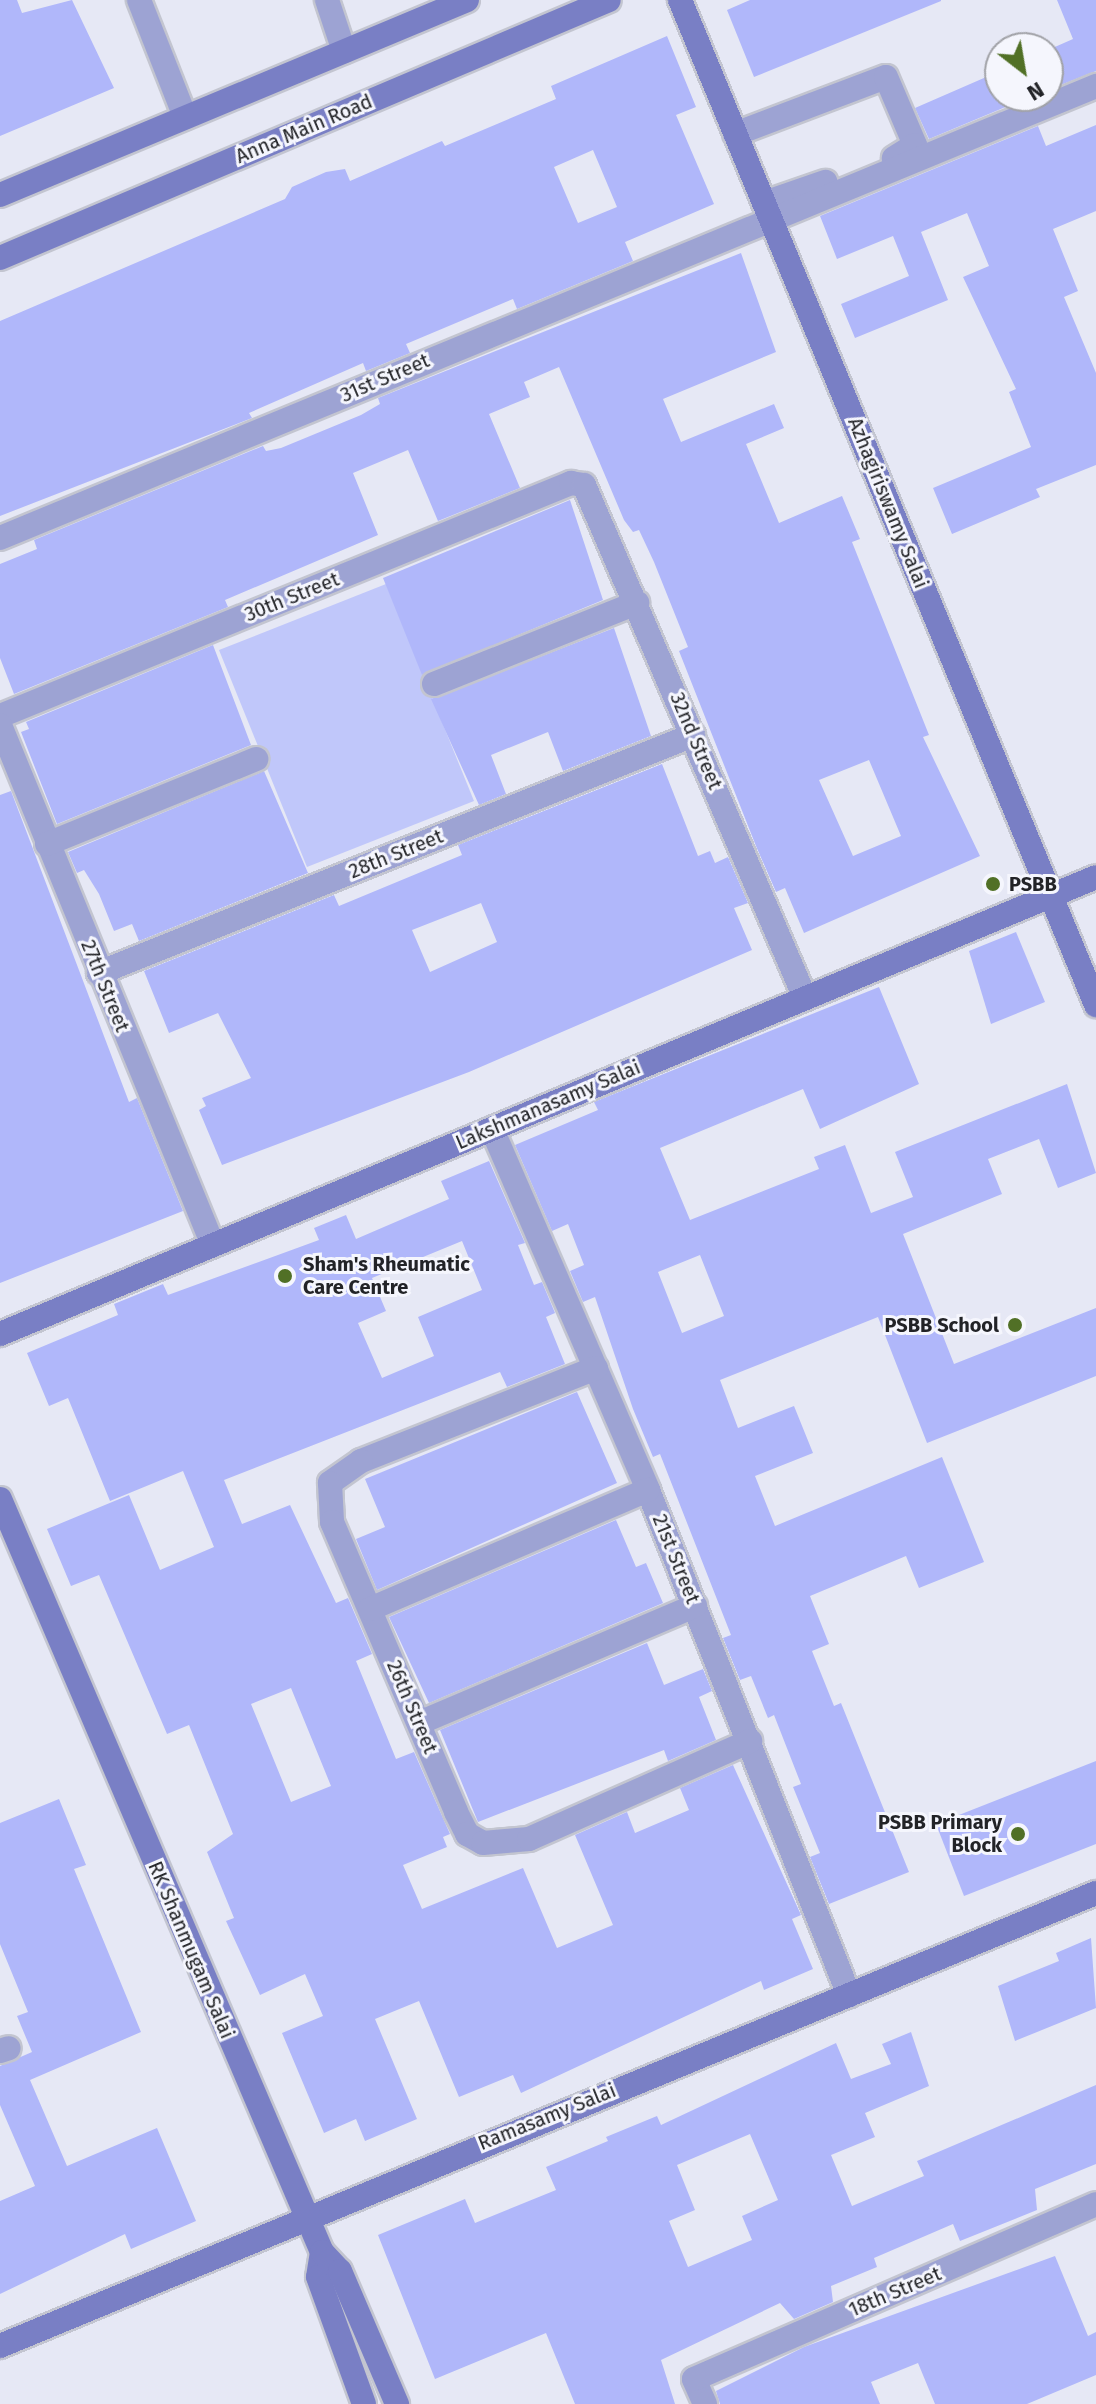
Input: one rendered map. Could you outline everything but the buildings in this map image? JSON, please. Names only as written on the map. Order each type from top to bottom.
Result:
[{"type":"street","points":[[139,0],[185,117]]},
{"type":"street","points":[[327,0],[344,51]]},
{"type":"street","points":[[0,195],[467,0]]},
{"type":"street","name":"Anna Main Road","points":[[0,258],[609,0]]},
{"type":"street","name":"Azhagiriswamy Salai","points":[[680,0],[1096,1005]]},
{"type":"street","points":[[735,134],[881,76],[913,139],[906,154],[768,212]]},
{"type":"street","points":[[768,212],[1096,86]]},
{"type":"street","name":"31st Street","points":[[0,538],[768,212]]},
{"type":"street","name":"30th Street","points":[[0,716],[571,483],[584,485]]},
{"type":"street","name":"32nd Street","points":[[584,485],[805,998]]},
{"type":"street","points":[[434,684],[637,603]]},
{"type":"street","name":"27th Street","points":[[0,725],[213,1245]]},
{"type":"street","name":"28th Street","points":[[99,973],[693,735]]},
{"type":"street","points":[[47,844],[256,759]]},
{"type":"street","name":"Lakshmanasamy Salai","points":[[0,1334],[1096,877]]},
{"type":"street","name":"21st Street","points":[[492,1129],[648,1490],[849,1995]]},
{"type":"street","name":"26th Street","points":[[596,1368],[361,1461],[330,1483],[332,1522],[467,1834],[483,1843],[529,1839],[750,1741]]},
{"type":"street","points":[[370,1609],[648,1490]]},
{"type":"street","name":"RK Shanmugam Salai","points":[[0,1499],[322,2252],[318,2277],[364,2404]]},
{"type":"street","points":[[419,1723],[695,1606]]},
{"type":"street","name":"Ramasamy Salai","points":[[0,2346],[304,2216],[1096,1893]]},
{"type":"street","name":"18th Street","points":[[705,2404],[694,2379],[1096,2204]]},
{"type":"street","points":[[322,2252],[340,2271],[397,2404]]},
{"type":"shaded area","points":[[386,584],[474,801],[307,867],[219,650]]},
{"type":"place","name":"PSBB","points":[[993,884]]},
{"type":"place","name":"Sham's Rheumatic Care Centre","points":[[285,1276]]},
{"type":"place","name":"PSBB School","points":[[1015,1325]]},
{"type":"place","name":"PSBB Primary Block","points":[[1018,1834]]}]
